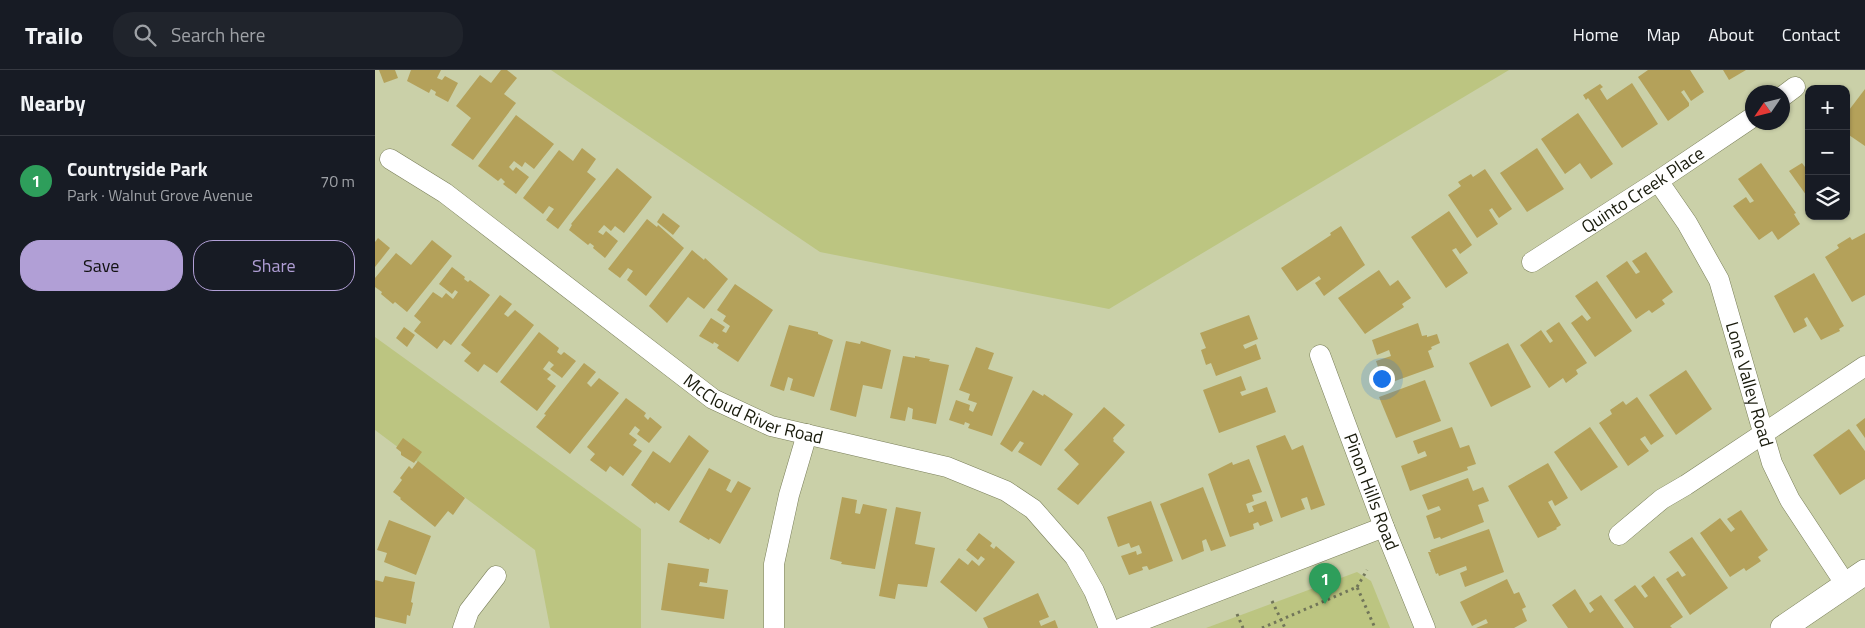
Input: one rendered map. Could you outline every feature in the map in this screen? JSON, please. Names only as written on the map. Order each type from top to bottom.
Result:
[{"type":"street","name":"Quinto Creek Place","points":[[1532,262],[1658,181],[1745,121]]},
{"type":"street","name":"McCloud River Road","points":[[391,159],[445,193],[713,399],[771,426],[947,467],[1006,491],[1033,509],[1075,557],[1094,590],[1109,628]]},
{"type":"street","name":"Lone Valley Road","points":[[1658,181],[1687,223],[1719,280],[1771,463],[1790,500],[1855,578]]},
{"type":"street","name":"Pinon Hills Road","points":[[1320,355],[1384,527],[1425,628]]},
{"type":"street","points":[[1619,535],[1662,499],[1865,366]]},
{"type":"street","points":[[774,628],[774,564],[789,495],[807,434]]},
{"type":"street","points":[[1122,628],[1384,527]]},
{"type":"street","points":[[463,628],[469,611],[496,576]]},
{"type":"street","points":[[1783,628],[1855,578]]},
{"type":"path","points":[[1262,628],[1357,587],[1367,570]]},
{"type":"path","points":[[1357,587],[1375,628]]},
{"type":"path","points":[[1272,600],[1285,628]]},
{"type":"path","points":[[1237,614],[1243,628]]},
{"type":"green space","points":[[551,70],[1509,70],[1109,309],[820,252]]},
{"type":"green space","points":[[375,337],[641,529],[641,628],[550,628],[535,550],[375,430]]},
{"type":"green space","points":[[1357,572],[1371,581],[1390,628],[1206,628]]},
{"type":"building","points":[[379,70],[395,70],[398,78],[384,83]]},
{"type":"building","points":[[411,70],[441,70],[437,78],[442,80],[445,76],[458,83],[448,102],[435,95],[436,92],[431,89],[429,93],[407,81]]},
{"type":"building","points":[[501,70],[507,70],[517,78],[504,94],[516,103],[473,160],[451,145],[471,118],[456,106],[480,75],[491,83]]},
{"type":"building","points":[[1648,70],[1690,70],[1704,92],[1691,101],[1684,90],[1681,92],[1689,106],[1668,121],[1638,77]]},
{"type":"building","points":[[1723,70],[1746,70],[1729,80]]},
{"type":"building","points":[[1632,83],[1658,124],[1622,148],[1588,98],[1586,100],[1583,95],[1600,84],[1603,87],[1600,89],[1607,100]]},
{"type":"building","points":[[1865,89],[1865,146],[1850,136],[1850,109]]},
{"type":"building","points":[[1578,113],[1613,164],[1591,179],[1580,163],[1565,174],[1541,139]]},
{"type":"building","points":[[516,115],[554,144],[534,169],[525,162],[522,167],[514,161],[509,167],[513,171],[516,167],[529,177],[516,194],[503,184],[505,182],[501,178],[498,181],[478,166]]},
{"type":"building","points":[[582,148],[596,159],[587,172],[596,179],[558,229],[546,220],[554,209],[549,206],[543,214],[523,198],[559,150],[573,161]]},
{"type":"building","points":[[1537,148],[1564,189],[1527,212],[1500,173]]},
{"type":"building","points":[[1761,163],[1796,213],[1794,214],[1800,224],[1778,240],[1772,231],[1759,240],[1733,206],[1746,197],[1750,203],[1754,201],[1738,179]]},
{"type":"building","points":[[1802,163],[1805,167],[1805,193],[1789,171]]},
{"type":"building","points":[[617,168],[652,197],[624,233],[615,226],[611,231],[604,225],[598,232],[603,235],[606,231],[618,241],[605,258],[593,248],[594,246],[590,243],[588,245],[569,230],[571,224]]},
{"type":"building","points":[[1485,169],[1512,209],[1499,218],[1492,208],[1489,210],[1498,224],[1477,238],[1448,195],[1461,186],[1458,182],[1471,174],[1473,177]]},
{"type":"building","points":[[1449,211],[1472,245],[1460,254],[1456,248],[1452,250],[1468,273],[1446,288],[1411,237]]},
{"type":"building","points":[[663,213],[680,226],[673,235],[657,222]]},
{"type":"building","points":[[647,219],[657,227],[658,225],[684,248],[646,296],[627,280],[633,271],[628,268],[620,278],[608,269]]},
{"type":"building","points":[[1341,226],[1365,265],[1324,296],[1315,283],[1321,279],[1319,276],[1297,291],[1281,268],[1331,235],[1330,233]]},
{"type":"building","points":[[1865,233],[1865,295],[1852,302],[1825,257],[1839,248],[1837,245],[1850,237],[1852,240]]},
{"type":"building","points":[[378,238],[390,248],[375,267],[375,242]]},
{"type":"building","points":[[432,240],[452,256],[407,312],[381,294],[382,292],[375,287],[375,278],[396,253],[411,265]]},
{"type":"building","points":[[692,250],[704,260],[705,258],[728,279],[704,309],[688,297],[667,323],[649,306]]},
{"type":"building","points":[[1646,252],[1673,292],[1662,300],[1665,304],[1652,313],[1649,310],[1636,319],[1606,276],[1627,261],[1636,274],[1640,272],[1632,261]]},
{"type":"building","points":[[452,267],[465,277],[464,279],[468,282],[470,280],[490,295],[451,345],[444,340],[437,349],[414,331],[421,322],[414,316],[433,292],[442,298],[446,293],[453,299],[458,292],[455,290],[452,294],[439,284]]},
{"type":"building","points":[[1379,270],[1390,286],[1398,280],[1411,298],[1402,304],[1404,307],[1365,334],[1338,298]]},
{"type":"building","points":[[1814,273],[1844,326],[1839,329],[1840,331],[1821,340],[1807,317],[1804,319],[1807,326],[1794,333],[1774,296]]},
{"type":"building","points":[[1597,281],[1632,331],[1595,357],[1571,323],[1582,315],[1587,321],[1591,318],[1575,296]]},
{"type":"building","points":[[735,284],[773,310],[738,362],[717,348],[719,345],[714,342],[713,344],[699,336],[711,318],[725,327],[722,331],[726,333],[730,326],[723,321],[726,316],[717,310]]},
{"type":"building","points":[[500,295],[512,304],[504,314],[508,317],[515,310],[534,325],[497,373],[484,364],[478,372],[464,361],[471,353],[461,345]]},
{"type":"building","points":[[1249,315],[1258,339],[1243,345],[1245,349],[1256,344],[1261,359],[1216,376],[1211,363],[1206,365],[1201,350],[1206,348],[1200,333]]},
{"type":"building","points":[[1559,322],[1587,363],[1576,370],[1578,374],[1566,383],[1563,378],[1549,388],[1520,345],[1541,330],[1550,343],[1553,341],[1546,331]]},
{"type":"building","points":[[1418,323],[1422,336],[1427,335],[1427,337],[1437,334],[1440,343],[1431,347],[1432,349],[1428,351],[1434,367],[1384,385],[1376,361],[1391,356],[1389,350],[1377,355],[1372,340]]},
{"type":"building","points":[[789,325],[818,332],[818,334],[833,340],[814,397],[790,390],[793,379],[788,377],[784,391],[770,386]]},
{"type":"building","points":[[404,327],[415,335],[407,347],[396,338]]},
{"type":"building","points":[[539,332],[559,348],[557,352],[561,355],[564,352],[576,361],[562,378],[550,369],[554,365],[549,361],[543,369],[551,375],[547,379],[556,386],[537,411],[500,382]]},
{"type":"building","points":[[846,341],[860,344],[861,341],[891,350],[882,389],[863,385],[856,417],[830,410]]},
{"type":"building","points":[[1508,343],[1531,387],[1491,407],[1469,363]]},
{"type":"building","points":[[976,347],[994,353],[988,369],[1013,377],[992,436],[968,428],[970,424],[965,422],[964,425],[949,420],[956,400],[970,405],[969,410],[973,412],[977,403],[968,400],[970,394],[959,390]]},
{"type":"building","points":[[903,356],[915,358],[915,356],[949,365],[936,424],[912,419],[913,409],[908,407],[905,421],[890,418]]},
{"type":"building","points":[[584,363],[596,372],[587,383],[591,387],[599,378],[619,393],[570,454],[536,427]]},
{"type":"building","points":[[1686,370],[1712,409],[1676,435],[1649,395]]},
{"type":"building","points":[[1241,376],[1246,390],[1240,392],[1242,396],[1267,387],[1276,412],[1219,433],[1203,390]]},
{"type":"building","points":[[1425,380],[1441,421],[1396,438],[1379,397]]},
{"type":"building","points":[[1033,390],[1043,396],[1044,394],[1073,414],[1041,466],[1018,452],[1024,443],[1020,441],[1012,452],[1000,444]]},
{"type":"building","points":[[1637,397],[1664,436],[1651,445],[1645,436],[1640,439],[1649,451],[1628,466],[1599,423],[1612,414],[1610,410],[1623,401],[1626,405]]},
{"type":"building","points":[[626,398],[646,413],[644,416],[648,420],[650,417],[662,427],[649,443],[637,434],[640,430],[635,426],[629,434],[637,440],[633,445],[642,451],[623,476],[610,466],[606,472],[590,460],[595,454],[587,447]]},
{"type":"building","points":[[1104,407],[1125,425],[1113,438],[1113,441],[1125,452],[1078,505],[1057,489],[1079,464],[1064,450]]},
{"type":"building","points":[[1865,418],[1865,438],[1856,425]]},
{"type":"building","points":[[1452,427],[1460,448],[1469,445],[1476,464],[1467,467],[1468,470],[1410,491],[1401,466],[1427,456],[1425,451],[1418,454],[1413,441]]},
{"type":"building","points":[[1590,427],[1618,467],[1581,491],[1554,452]]},
{"type":"building","points":[[1849,429],[1865,451],[1865,479],[1840,495],[1813,455]]},
{"type":"building","points":[[689,435],[709,451],[669,511],[656,502],[655,504],[631,485],[653,451],[670,463]]},
{"type":"building","points":[[1285,435],[1292,450],[1303,445],[1325,505],[1311,510],[1307,497],[1301,499],[1305,509],[1281,518],[1256,446]]},
{"type":"building","points":[[403,438],[422,452],[414,463],[401,455],[401,452],[396,448]]},
{"type":"building","points":[[1249,459],[1262,492],[1252,495],[1254,501],[1246,504],[1249,513],[1254,511],[1252,506],[1266,501],[1273,521],[1260,526],[1258,522],[1253,524],[1254,529],[1230,537],[1208,474],[1232,462],[1233,465]]},
{"type":"building","points":[[418,461],[465,498],[453,515],[448,511],[435,527],[393,492],[409,466],[412,469]]},
{"type":"building","points":[[1548,463],[1568,498],[1555,506],[1552,500],[1548,502],[1561,525],[1557,529],[1538,538],[1508,486]]},
{"type":"building","points":[[709,468],[731,480],[726,490],[731,493],[738,481],[751,488],[720,544],[710,538],[709,540],[679,522]]},
{"type":"building","points":[[1468,478],[1473,491],[1483,487],[1489,501],[1478,505],[1484,522],[1441,539],[1440,537],[1434,539],[1426,516],[1441,510],[1439,506],[1428,510],[1422,495]]},
{"type":"building","points":[[1203,487],[1226,546],[1211,551],[1206,539],[1202,541],[1204,551],[1182,560],[1160,504]]},
{"type":"building","points":[[842,497],[857,500],[855,513],[860,514],[863,504],[887,509],[875,569],[841,564],[842,562],[830,559]]},
{"type":"building","points":[[1151,501],[1173,561],[1149,570],[1147,566],[1142,567],[1143,570],[1129,575],[1121,556],[1136,551],[1137,555],[1142,553],[1139,545],[1131,548],[1129,543],[1118,547],[1107,517]]},
{"type":"building","points":[[896,507],[921,512],[915,544],[935,548],[927,587],[898,584],[895,599],[879,596]]},
{"type":"building","points":[[1741,510],[1768,550],[1758,557],[1761,561],[1746,571],[1744,568],[1730,577],[1700,533],[1720,518],[1731,532],[1735,529],[1727,519]]},
{"type":"building","points":[[389,520],[431,536],[416,575],[384,562],[387,553],[377,550]]},
{"type":"building","points":[[1489,529],[1504,572],[1465,587],[1460,573],[1467,570],[1466,566],[1439,576],[1438,573],[1436,574],[1428,552],[1431,552],[1430,550]]},
{"type":"building","points":[[979,533],[992,543],[990,546],[994,549],[996,546],[1015,562],[976,612],[940,582],[959,558],[968,565],[972,560],[979,566],[985,559],[981,556],[978,560],[966,550]]},
{"type":"building","points":[[1692,537],[1728,588],[1690,615],[1666,579],[1678,571],[1682,577],[1686,575],[1669,552]]},
{"type":"building","points":[[668,563],[709,569],[707,583],[700,582],[699,586],[728,590],[724,619],[661,610]]},
{"type":"building","points":[[385,576],[415,582],[411,602],[413,603],[410,616],[407,615],[406,624],[375,617],[375,580],[383,582]]},
{"type":"building","points":[[1654,576],[1683,617],[1670,626],[1672,628],[1634,628],[1614,600],[1635,585],[1645,598],[1648,596],[1641,586]]},
{"type":"building","points":[[1507,579],[1514,594],[1519,592],[1526,607],[1522,609],[1527,621],[1514,628],[1476,628],[1488,623],[1486,619],[1472,626],[1460,602]]},
{"type":"building","points":[[1575,589],[1590,613],[1594,610],[1589,603],[1601,595],[1624,628],[1568,628],[1552,605]]},
{"type":"building","points":[[1038,593],[1049,617],[1039,621],[1041,626],[1055,620],[1058,628],[988,628],[983,618]]},
{"type":"place","name":"Countryside Park","points":[[1325,604]]}]
